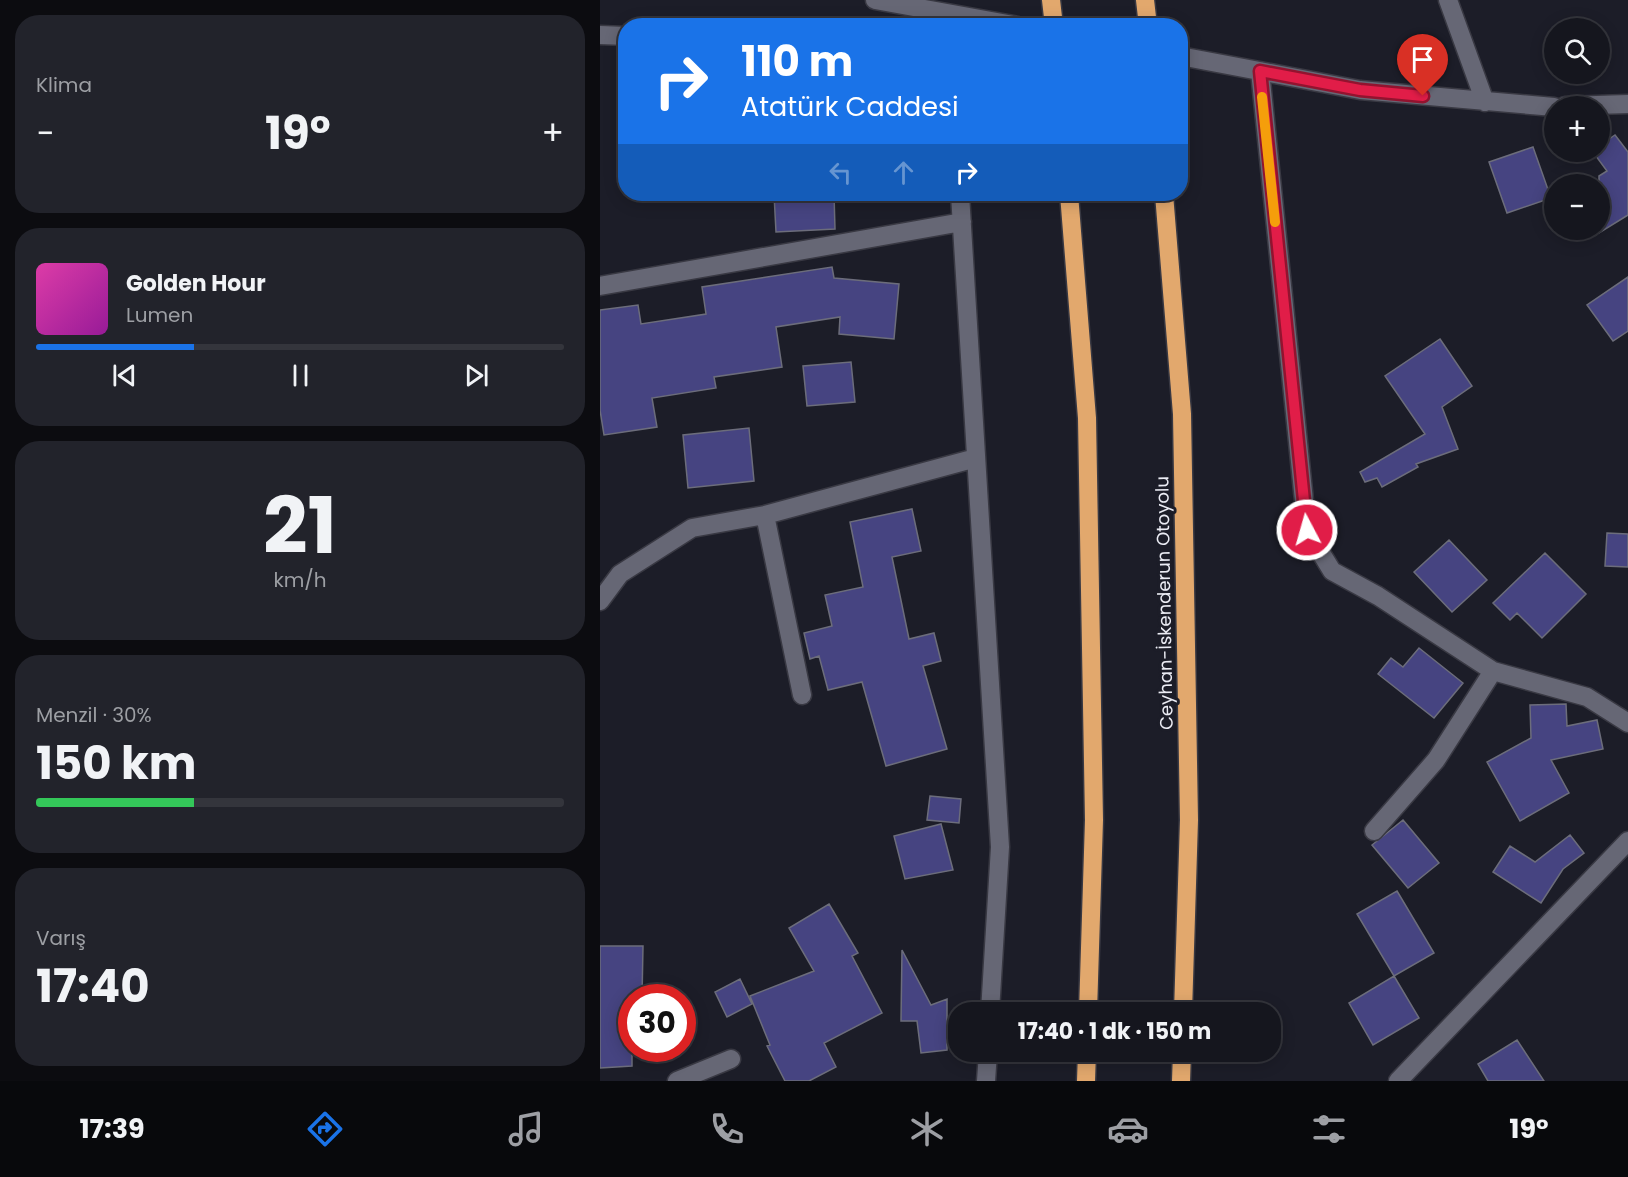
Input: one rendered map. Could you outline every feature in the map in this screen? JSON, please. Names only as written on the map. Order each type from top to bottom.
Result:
[{"type":"highway","points":[[1051,0],[1053,18]]},
{"type":"highway","points":[[1145,1],[1147,18]]},
{"type":"highway","points":[[1071,201],[1087,418],[1094,820],[1088,1002]]},
{"type":"highway","name":"Ceyhan-İskenderun Otoyolu","points":[[1165,201],[1182,426],[1190,820],[1183,1002]]},
{"type":"highway","points":[[1086,1081],[1087,1062]]},
{"type":"highway","points":[[1180,1081],[1181,1062]]},
{"type":"street","points":[[874,0],[947,18]]},
{"type":"street","points":[[1448,0],[1485,102]]},
{"type":"street","points":[[600,35],[618,36]]},
{"type":"street","points":[[1188,58],[1360,90],[1544,106]]},
{"type":"street","points":[[1260,71],[1307,530],[1332,571],[1378,596],[1493,671],[1587,697],[1628,723]]},
{"type":"street","points":[[1610,105],[1628,105]]},
{"type":"street","points":[[960,201],[1000,848],[991,1002]]},
{"type":"street","points":[[600,286],[962,222]]},
{"type":"street","points":[[600,601],[621,574],[692,528],[765,515],[976,458]]},
{"type":"street","points":[[765,515],[802,695]]},
{"type":"street","points":[[1374,831],[1436,760],[1493,671]]},
{"type":"street","points":[[1398,1081],[1628,841]]},
{"type":"street","points":[[677,1081],[731,1059]]},
{"type":"street","points":[[986,1081],[987,1062]]},
{"type":"building","points":[[1615,135],[1628,152],[1628,215],[1610,226],[1610,174],[1602,174],[1607,171],[1600,162],[1610,162],[1610,138]]},
{"type":"building","points":[[1533,147],[1544,178],[1544,200],[1507,213],[1489,162]]},
{"type":"building","points":[[774,201],[834,201],[835,229],[776,232]]},
{"type":"building","points":[[832,267],[834,278],[899,284],[894,339],[839,334],[840,317],[776,327],[782,367],[714,377],[716,388],[652,398],[657,427],[604,435],[600,410],[600,310],[638,305],[641,324],[706,314],[702,287]]},
{"type":"building","points":[[1628,277],[1628,331],[1613,341],[1587,305]]},
{"type":"building","points":[[1440,339],[1472,386],[1442,407],[1458,449],[1416,464],[1418,467],[1382,487],[1377,478],[1365,482],[1360,472],[1425,434],[1385,376]]},
{"type":"building","points":[[851,362],[855,402],[807,406],[803,366]]},
{"type":"building","points":[[749,428],[754,481],[688,488],[683,435]]},
{"type":"building","points":[[912,509],[921,551],[892,557],[909,639],[934,633],[941,661],[923,666],[947,749],[886,766],[862,682],[828,690],[819,656],[810,659],[804,633],[832,626],[825,595],[863,587],[850,522]]},
{"type":"building","points":[[1607,533],[1628,534],[1628,567],[1605,566]]},
{"type":"building","points":[[1449,540],[1487,580],[1452,612],[1414,572]]},
{"type":"building","points":[[1545,553],[1586,594],[1542,638],[1517,613],[1510,620],[1493,603]]},
{"type":"building","points":[[1419,648],[1463,683],[1434,718],[1378,674],[1391,658],[1403,667]]},
{"type":"building","points":[[1566,704],[1567,726],[1597,720],[1603,749],[1551,760],[1569,793],[1520,821],[1487,762],[1531,738],[1530,705]]},
{"type":"building","points":[[930,796],[961,799],[959,823],[927,820]]},
{"type":"building","points":[[1403,820],[1439,863],[1408,888],[1372,845]]},
{"type":"building","points":[[941,824],[953,870],[905,879],[894,836]]},
{"type":"building","points":[[1570,835],[1584,853],[1563,869],[1541,903],[1493,872],[1510,846],[1535,862]]},
{"type":"building","points":[[1397,891],[1434,953],[1394,976],[1357,914]]},
{"type":"building","points":[[829,904],[858,953],[852,956],[882,1013],[824,1043],[836,1067],[809,1081],[785,1081],[767,1046],[770,1045],[750,996],[814,971],[789,928]]},
{"type":"building","points":[[600,946],[643,946],[642,984],[618,984],[618,1062],[632,1062],[632,1066],[600,1068]]},
{"type":"building","points":[[902,950],[931,1005],[947,999],[947,1050],[921,1053],[917,1021],[901,1021]]},
{"type":"building","points":[[1394,976],[1419,1018],[1373,1045],[1349,1003]]},
{"type":"building","points":[[740,979],[752,1004],[727,1017],[715,992]]},
{"type":"building","points":[[1517,1040],[1544,1081],[1488,1081],[1478,1064]]},
{"type":"slow traffic","points":[[1262,97],[1275,222]]},
{"type":"route","points":[[1307,530],[1260,71],[1360,90],[1423,96]]}]
